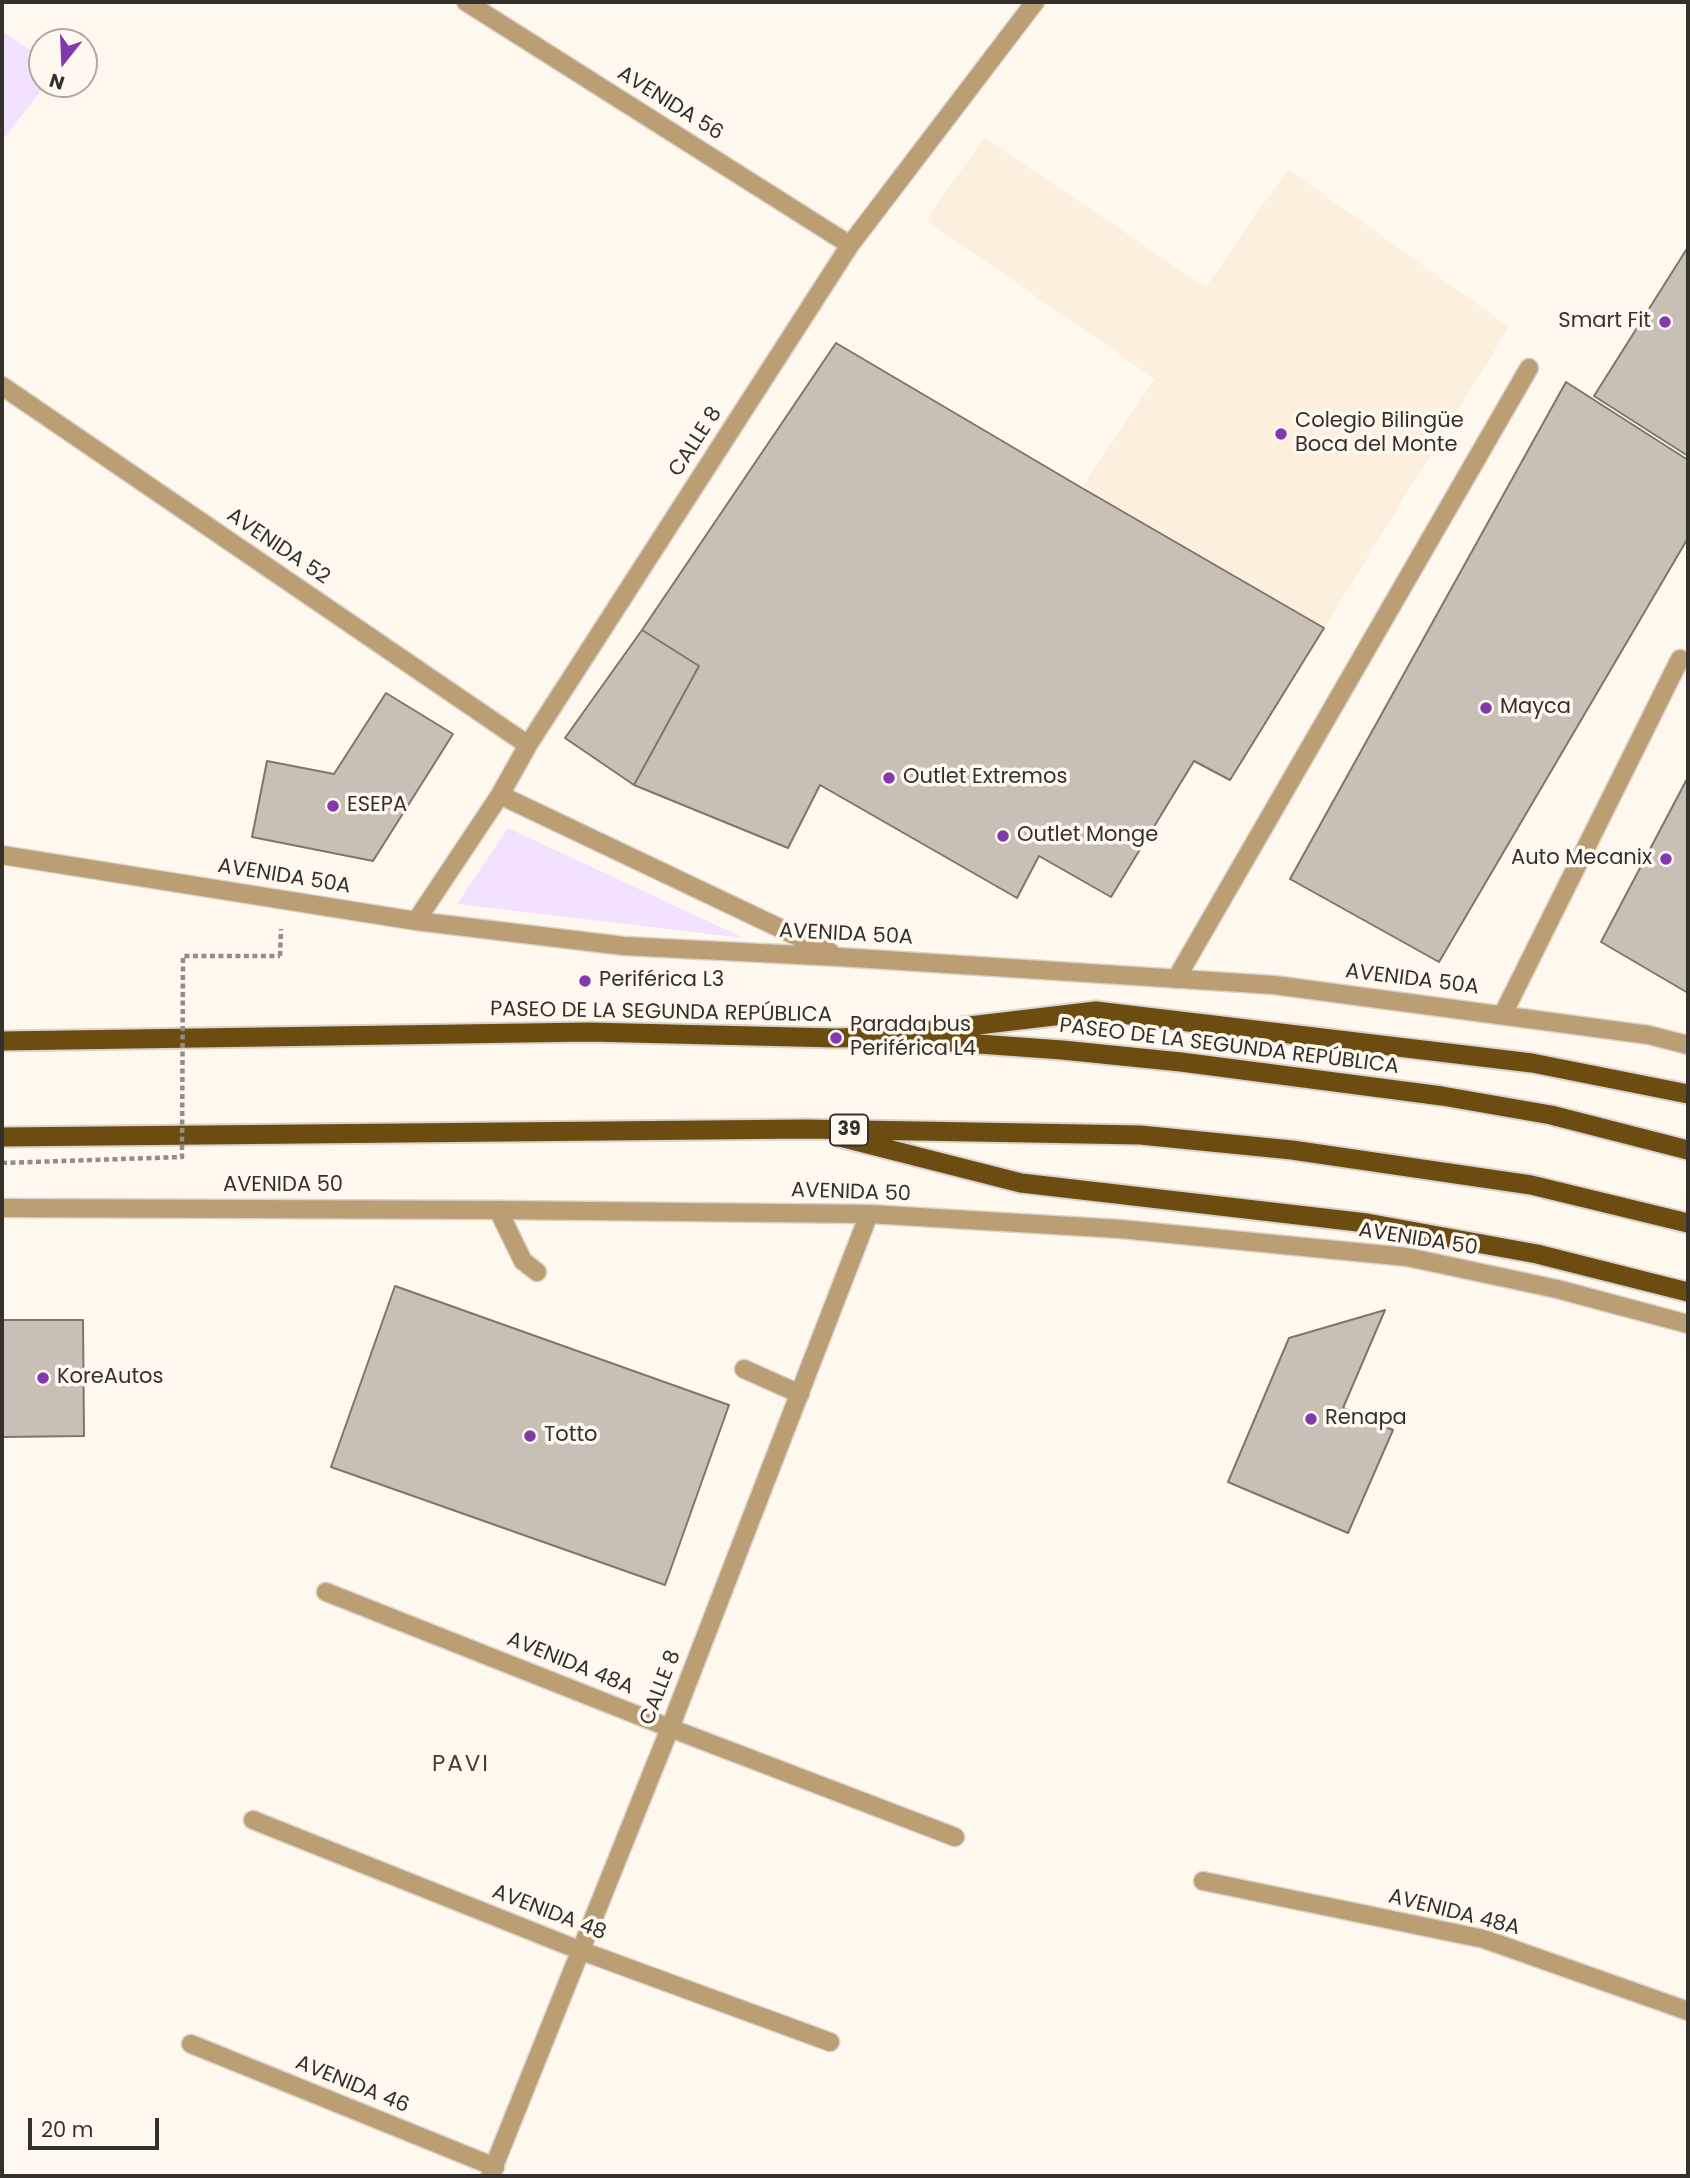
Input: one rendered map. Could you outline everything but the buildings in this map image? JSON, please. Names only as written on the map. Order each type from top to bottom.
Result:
[{"type":"highway","points":[[882,1037],[1096,1011],[1532,1063],[1688,1094]]},
{"type":"highway","name":"PASEO DE LA SEGUNDA REPÚBLICA","points":[[2,1041],[589,1032],[882,1037],[1076,1051],[1181,1062],[1442,1096],[1551,1115],[1688,1150]]},
{"type":"highway","points":[[805,1129],[1021,1183],[1367,1223],[1537,1254],[1688,1292]]},
{"type":"highway","name":"39","points":[[2,1137],[805,1129],[1140,1135],[1292,1150],[1531,1185],[1688,1223]]},
{"type":"street","name":"AVENIDA 56","points":[[466,2],[849,246]]},
{"type":"street","name":"CALLE 8","points":[[416,921],[500,795],[528,745],[849,246],[1035,2]]},
{"type":"street","points":[[1176,979],[1529,368]]},
{"type":"street","name":"AVENIDA 52","points":[[2,386],[528,745]]},
{"type":"street","points":[[1503,1014],[1680,659]]},
{"type":"street","points":[[500,795],[839,957]]},
{"type":"street","name":"AVENIDA 50A","points":[[2,856],[416,921],[624,946],[1274,985],[1649,1035],[1688,1045]]},
{"type":"street","name":"AVENIDA 50","points":[[2,1208],[869,1214],[1120,1229],[1407,1257],[1557,1289],[1688,1324]]},
{"type":"street","points":[[498,1210],[523,1261],[537,1272]]},
{"type":"street","name":"CALLE 8","points":[[493,2172],[579,1950],[670,1728],[869,1214]]},
{"type":"street","points":[[744,1369],[800,1394]]},
{"type":"street","name":"AVENIDA 48A","points":[[326,1592],[955,1837]]},
{"type":"street","name":"AVENIDA 48","points":[[253,1820],[579,1950],[830,2042]]},
{"type":"street","name":"AVENIDA 48A","points":[[1203,1881],[1484,1939],[1688,2011]]},
{"type":"street","name":"AVENIDA 46","points":[[191,2044],[493,2172]]},
{"type":"path","points":[[2,1163],[181,1157],[183,956],[280,956]]},
{"type":"shaded area","points":[[2,31],[28,49],[28,98],[35,98],[2,141]]},
{"type":"shaded area","name":"Colegio Bilingüe Boca del Monte","points":[[984,138],[1206,287],[1288,169],[1509,327],[1324,628],[1082,488],[1155,379],[926,220]]},
{"type":"shaded area","points":[[508,828],[744,938],[457,904]]},
{"type":"place","name":"Smart Fit","points":[[1665,322]]},
{"type":"place","name":"Colegio Bilingüe Boca del Monte","points":[[1281,434]]},
{"type":"place","name":"Mayca","points":[[1486,708]]},
{"type":"place","name":"Outlet Extremos","points":[[889,778]]},
{"type":"place","name":"ESEPA","points":[[333,806]]},
{"type":"place","name":"Outlet Monge","points":[[1003,836]]},
{"type":"place","name":"Auto Mecanix","points":[[1666,859]]},
{"type":"place","name":"Periférica L3","points":[[585,981]]},
{"type":"place","name":"Parada bus Periférica L4","points":[[836,1038]]},
{"type":"place","name":"KoreAutos","points":[[43,1378]]},
{"type":"place","name":"Renapa","points":[[1311,1419]]},
{"type":"place","name":"Totto","points":[[530,1436]]},
{"type":"district","name":"PAVI","points":[[461,1765]]}]
